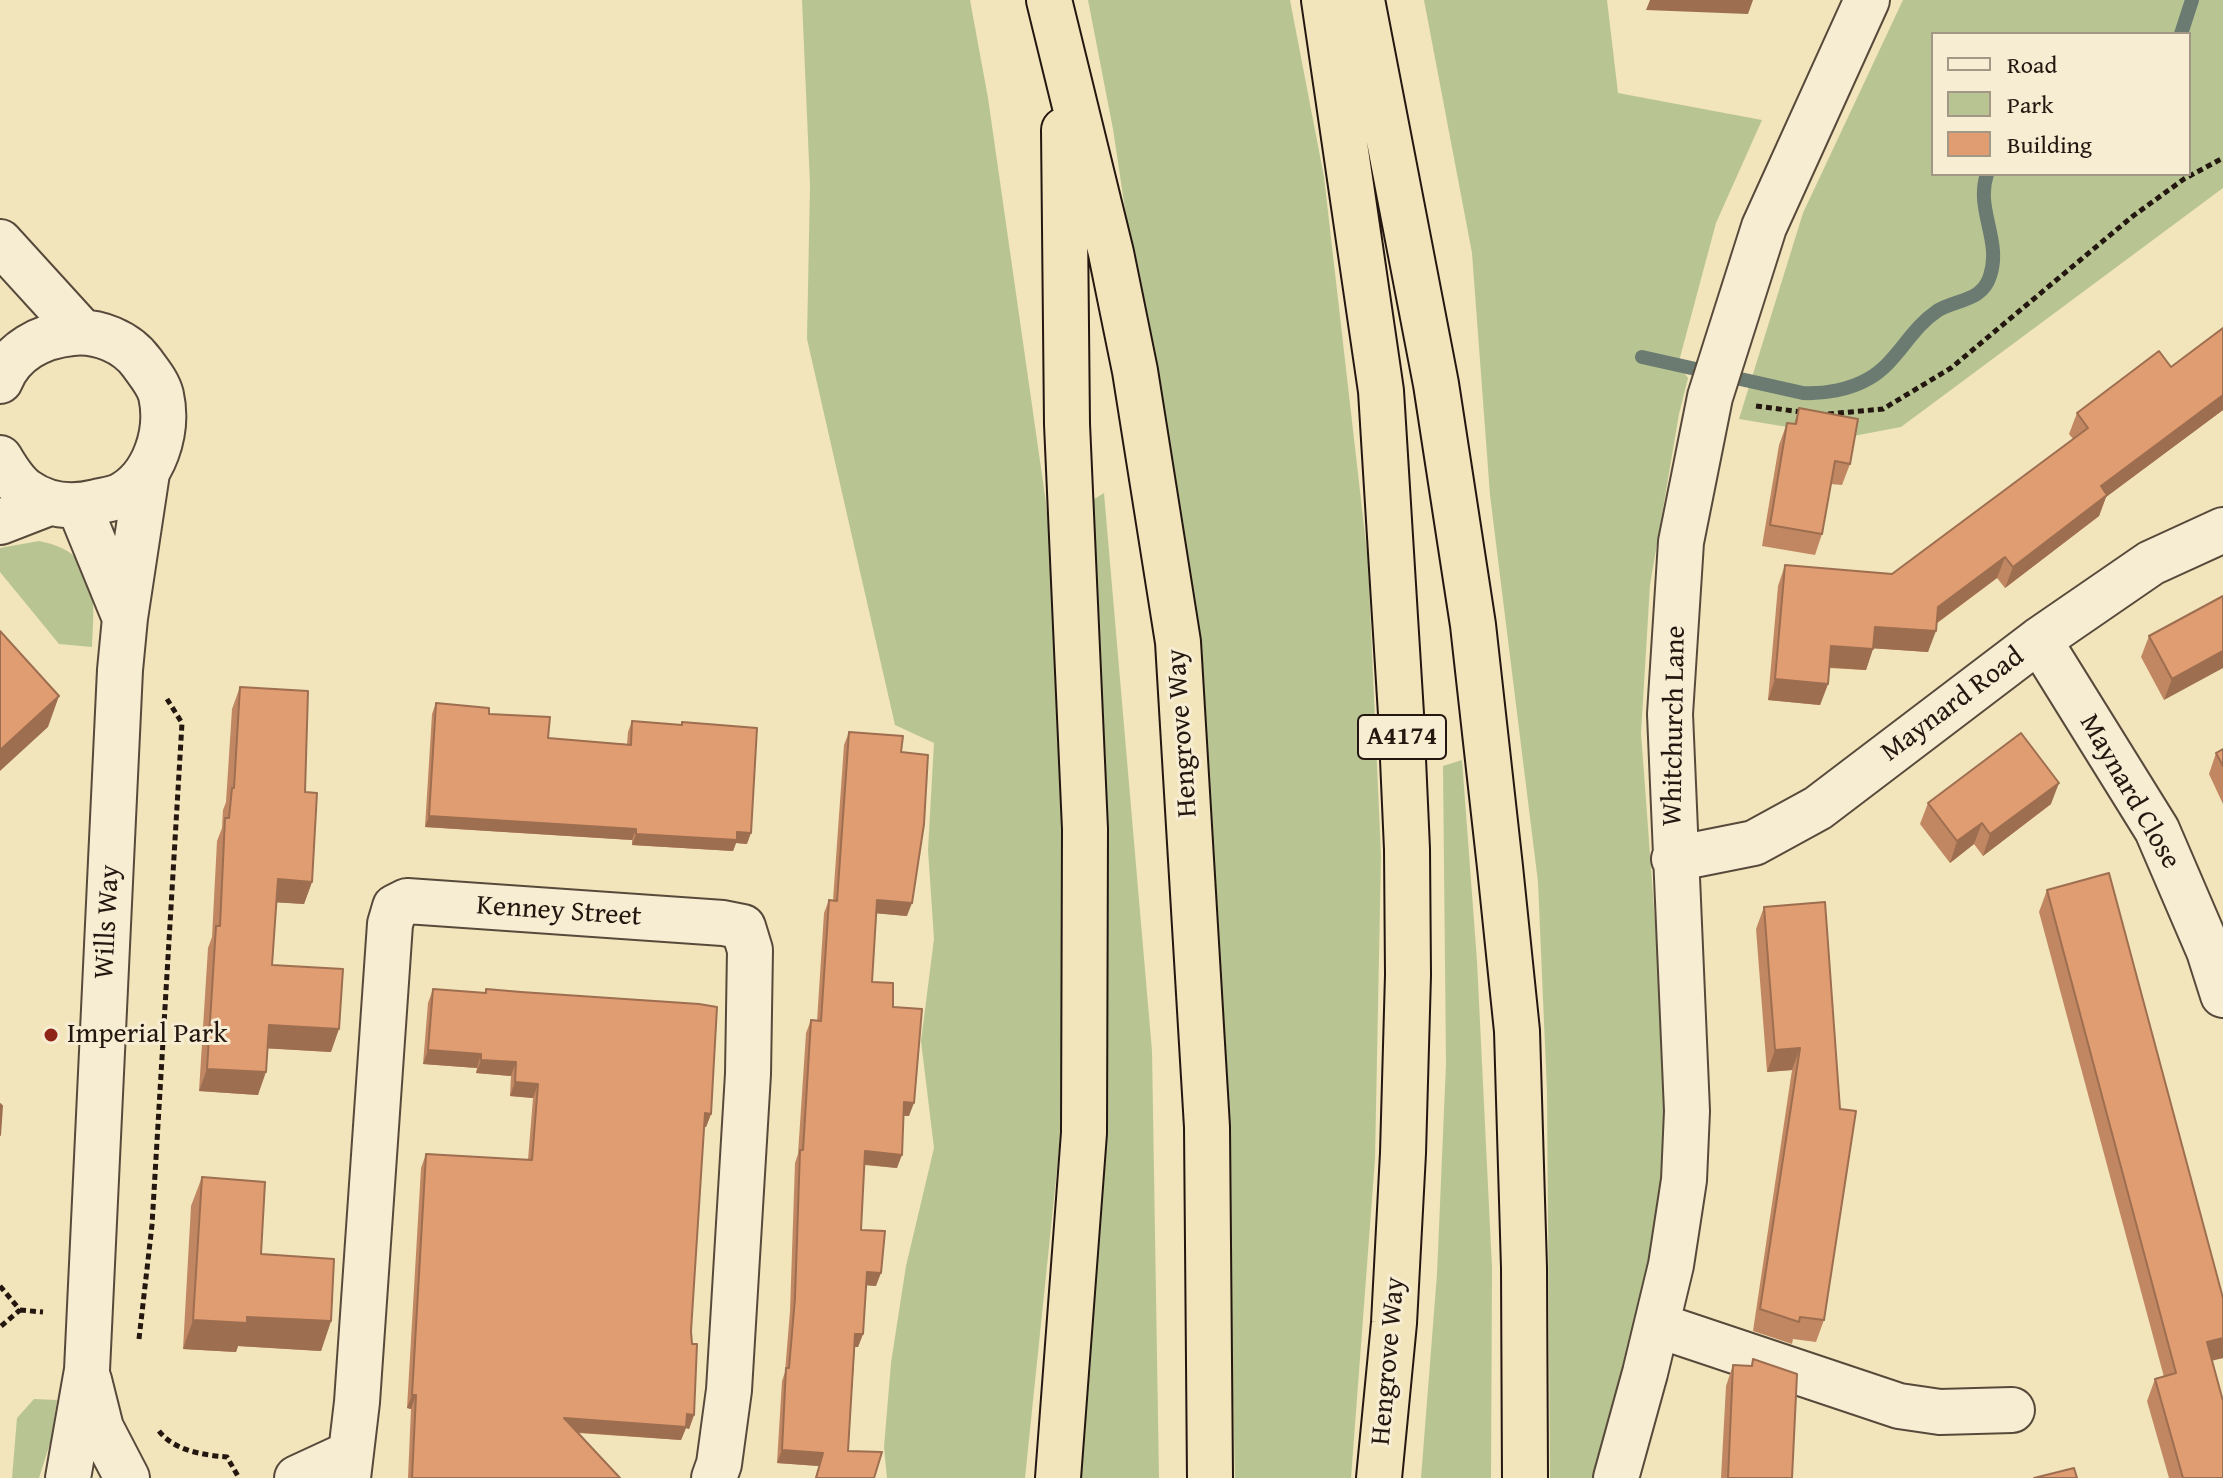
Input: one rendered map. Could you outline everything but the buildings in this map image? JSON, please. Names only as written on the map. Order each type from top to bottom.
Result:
[{"type":"highway","name":"Hengrove Way","points":[[1049,0],[1114,268],[1135,371],[1178,642],[1207,1127],[1210,1478]]},
{"type":"highway","name":"Hengrove Way","points":[[1324,0],[1381,391],[1407,849],[1408,975],[1403,1153],[1394,1323],[1379,1478]]},
{"type":"highway","points":[[1362,0],[1436,384],[1473,625],[1499,852],[1517,1031],[1524,1268],[1525,1478]]},
{"type":"highway","points":[[1058,1478],[1083,1148],[1084,1085],[1085,829],[1067,424],[1064,60]]},
{"type":"street","name":"Whitchurch Lane","points":[[1616,1478],[1671,1265],[1686,1139],[1670,714],[1681,542],[1711,393],[1764,227],[1867,0]]},
{"type":"street","points":[[0,242],[82,332]]},
{"type":"street","points":[[2,371],[26,348],[40,341],[53,335],[82,332]]},
{"type":"street","name":"Wills Way","points":[[68,1478],[87,1370],[120,670],[147,473],[164,424],[161,394],[136,355],[112,338],[82,332]]},
{"type":"street","points":[[0,458],[11,476],[26,491],[64,505]]},
{"type":"street","points":[[0,522],[64,505],[121,495],[147,473]]},
{"type":"street","name":"Wills Way","points":[[64,505],[125,618]]},
{"type":"street","name":"Maynard Road","points":[[1674,859],[1754,843],[1818,808],[2039,640],[2151,563],[2223,530]]},
{"type":"street","name":"Maynard Close","points":[[2039,640],[2157,830],[2209,951],[2223,995]]},
{"type":"street","name":"Kenney Street","points":[[349,1466],[357,1402],[390,924],[395,907],[401,903],[423,902],[723,923],[743,927],[750,950],[748,1089],[729,1390],[719,1464],[714,1478]]},
{"type":"street","points":[[1657,1325],[1899,1406],[1940,1412],[2012,1410]]},
{"type":"street","name":"Wills Way","points":[[87,1370],[101,1428],[127,1478]]},
{"type":"street","points":[[297,1478],[349,1466]]},
{"type":"path","points":[[2191,175],[2223,158]]},
{"type":"path","points":[[1825,415],[1883,409],[1951,368],[2133,216],[2190,176]]},
{"type":"path","points":[[1711,393],[1811,413]]},
{"type":"path","points":[[120,670],[153,676],[182,723],[152,1225],[138,1353]]},
{"type":"path","points":[[0,1286],[20,1310],[0,1327]]},
{"type":"path","points":[[158,1429],[165,1439],[198,1454],[227,1457],[239,1478]]},
{"type":"green space","points":[[802,0],[970,0],[988,98],[1046,503],[1070,747],[1073,1015],[1025,1478],[887,1478],[884,1447],[891,1363],[906,1266],[934,1148],[921,1041],[934,939],[928,850],[934,743],[895,725],[807,339],[810,185]]},
{"type":"green space","points":[[1088,0],[1290,0],[1324,177],[1368,561],[1381,856],[1375,1159],[1351,1478],[1235,1478],[1224,1034],[1188,628],[1113,129]]},
{"type":"green space","points":[[1424,0],[1607,0],[1618,93],[1762,120],[1716,223],[1678,365],[1688,378],[1650,585],[1641,733],[1666,1070],[1665,1158],[1655,1237],[1601,1478],[1550,1478],[1547,1092],[1538,882],[1490,495],[1472,253]]},
{"type":"green space","points":[[1903,0],[2223,0],[2223,188],[1901,427],[1848,437],[1739,419],[1803,213]]},
{"type":"green space","points":[[1104,493],[1152,1051],[1159,1478],[1076,1478],[1104,1077],[1106,766],[1091,501]]},
{"type":"green space","points":[[39,541],[59,547],[73,555],[83,566],[92,594],[92,647],[59,644],[0,572],[0,548]]},
{"type":"green space","points":[[1462,760],[1477,961],[1492,1268],[1491,1478],[1421,1478],[1437,1274],[1446,1064],[1443,766]]},
{"type":"green space","points":[[34,1399],[57,1400],[51,1440],[39,1478],[12,1478],[17,1418]]},
{"type":"waterway","points":[[2182,32],[2192,0]]},
{"type":"waterway","points":[[1642,357],[1803,393],[1836,390],[1868,379],[1887,364],[1927,319],[1944,307],[1975,295],[1986,284],[1993,263],[1984,200],[1987,176]]},
{"type":"place","name":"Imperial Park","points":[[51,1035]]}]
